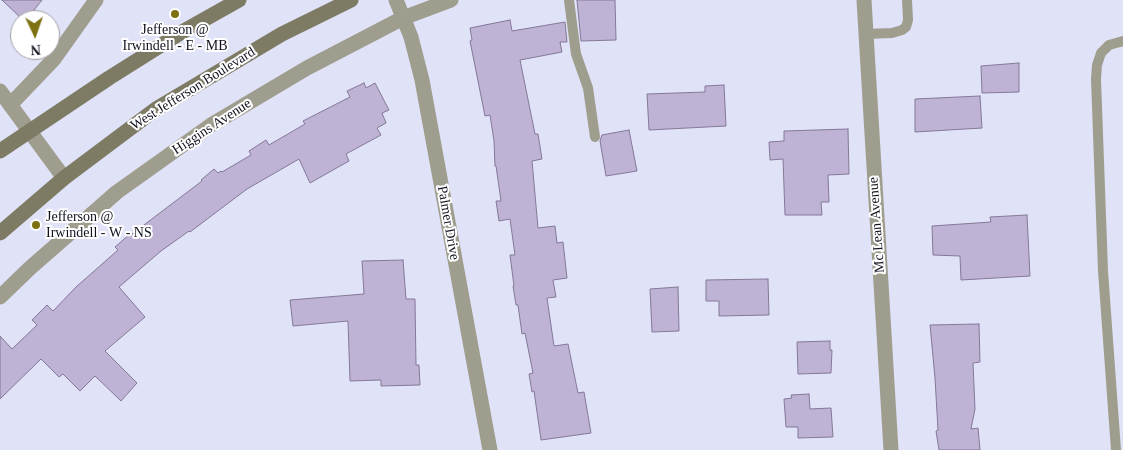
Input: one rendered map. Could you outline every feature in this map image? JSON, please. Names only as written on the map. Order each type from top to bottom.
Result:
[{"type":"main road","points":[[0,151],[109,78],[174,37],[239,0]]},
{"type":"main road","name":"West Jefferson Boulevard","points":[[0,233],[64,178],[156,109],[282,34],[351,0]]},
{"type":"street","points":[[10,104],[54,59],[96,0]]},
{"type":"street","name":"Palmer Drive","points":[[396,0],[411,37],[422,80],[490,450]]},
{"type":"street","name":"Higgins Avenue","points":[[0,297],[30,268],[117,192],[211,125],[307,68],[403,18],[451,0]]},
{"type":"street","name":"Mc Lean Avenue","points":[[864,0],[891,450]]},
{"type":"street","points":[[0,91],[64,178]]},
{"type":"lane","points":[[569,0],[576,54],[588,88],[595,137]]},
{"type":"lane","points":[[865,34],[892,33],[906,27],[908,20],[907,0]]},
{"type":"lane","points":[[1116,450],[1103,271],[1096,79],[1097,65],[1101,53],[1109,45],[1123,41]]},
{"type":"building","points":[[2,0],[42,0],[34,10],[12,10]]},
{"type":"building","points":[[577,0],[615,0],[616,40],[581,41]]},
{"type":"building","points":[[510,20],[512,31],[565,22],[567,42],[560,42],[562,52],[520,60],[535,134],[538,134],[542,159],[532,161],[538,228],[555,226],[557,243],[563,242],[567,278],[553,280],[556,297],[547,298],[554,346],[568,344],[578,393],[584,392],[591,433],[541,440],[534,391],[532,392],[529,374],[533,373],[525,333],[522,334],[513,286],[510,255],[515,255],[510,219],[499,221],[496,201],[501,201],[495,166],[490,115],[485,116],[470,41],[472,40],[470,28]]},
{"type":"building","points":[[1019,63],[1019,92],[982,93],[981,66]]},
{"type":"building","points":[[364,83],[366,88],[375,83],[389,110],[382,113],[386,123],[377,128],[381,135],[346,154],[349,161],[310,183],[299,159],[247,189],[190,232],[161,251],[119,287],[145,317],[105,351],[137,383],[121,401],[95,376],[80,391],[63,374],[59,377],[41,359],[0,399],[0,336],[12,349],[37,325],[32,320],[47,305],[53,311],[76,287],[118,250],[115,247],[202,181],[214,169],[218,173],[222,172],[251,155],[249,151],[266,140],[269,145],[305,124],[303,121],[350,97],[347,91]]},
{"type":"building","points":[[724,85],[726,126],[649,130],[647,94],[705,92],[705,86]]},
{"type":"building","points":[[980,96],[982,128],[915,132],[915,99]]},
{"type":"building","points":[[848,129],[849,174],[828,175],[829,202],[821,202],[822,215],[785,215],[783,159],[770,160],[769,142],[784,141],[784,131]]},
{"type":"building","points":[[629,130],[637,171],[606,176],[600,141],[602,135]]},
{"type":"building","points":[[1027,215],[1030,276],[961,280],[960,256],[933,255],[932,226],[991,222],[990,217]]},
{"type":"building","points":[[403,260],[406,299],[415,299],[416,365],[419,365],[420,385],[381,386],[381,380],[350,381],[348,321],[293,326],[290,300],[364,294],[362,261]]},
{"type":"building","points":[[768,279],[769,315],[719,316],[719,301],[706,301],[706,280]]},
{"type":"building","points":[[678,287],[679,331],[652,332],[650,289]]},
{"type":"building","points":[[979,324],[980,362],[973,363],[975,409],[971,429],[978,428],[980,450],[939,450],[936,431],[938,430],[930,325]]},
{"type":"building","points":[[830,341],[830,350],[832,350],[831,373],[798,374],[797,342]]},
{"type":"building","points":[[809,394],[810,409],[831,408],[833,437],[798,438],[798,427],[786,427],[784,399],[792,398],[791,395]]},
{"type":"place","name":"Jefferson @ Irwindell - E - MB","points":[[175,14]]},
{"type":"place","name":"Jefferson @ Irwindell - W - NS","points":[[36,225]]}]
